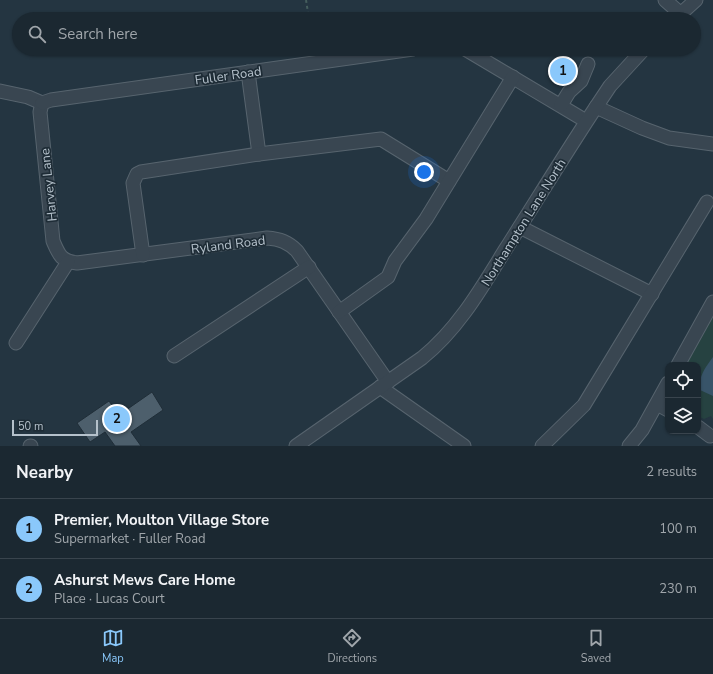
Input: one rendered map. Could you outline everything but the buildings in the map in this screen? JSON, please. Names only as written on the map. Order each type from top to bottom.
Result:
[{"type":"street","points":[[665,0],[674,12]]},
{"type":"street","points":[[683,12],[696,0]]},
{"type":"street","name":"Fuller Road","points":[[42,103],[51,100],[363,56]]},
{"type":"street","points":[[476,56],[586,121]]},
{"type":"street","name":"Northampton Lane North","points":[[296,446],[384,385],[433,348],[457,323],[520,227],[586,121],[610,86],[638,56]]},
{"type":"street","points":[[561,105],[568,92],[581,81],[588,64]]},
{"type":"street","points":[[248,72],[259,154]]},
{"type":"street","points":[[339,312],[388,277],[395,261],[426,218],[513,77]]},
{"type":"street","points":[[0,91],[28,97],[42,103]]},
{"type":"street","name":"Harvey Lane","points":[[42,103],[40,112],[53,241],[59,255],[68,262]]},
{"type":"street","points":[[596,107],[642,128],[664,136],[679,140],[713,144]]},
{"type":"street","points":[[143,255],[133,183],[136,174],[148,170],[259,154],[381,139],[449,180]]},
{"type":"street","points":[[542,446],[584,405],[707,202]]},
{"type":"street","points":[[520,227],[652,294]]},
{"type":"street","name":"Ryland Road","points":[[68,262],[77,263],[253,240],[276,239],[290,245],[297,251],[309,267],[384,385],[464,446]]},
{"type":"street","points":[[16,343],[68,262]]},
{"type":"street","points":[[174,356],[309,267]]},
{"type":"street","points":[[680,362],[713,302]]},
{"type":"street","points":[[630,446],[663,407]]},
{"type":"street","points":[[701,429],[710,436]]},
{"type":"path","points":[[306,0],[308,12]]},
{"type":"green space","points":[[713,317],[713,419],[711,416],[704,419],[701,418],[701,362],[688,362]]},
{"type":"water","points":[[713,357],[713,396],[701,390],[701,378],[707,365]]},
{"type":"place","name":"Premier, Moulton Village Store","points":[[563,71]]},
{"type":"place","name":"Ashurst Mews Care Home","points":[[117,419]]}]
